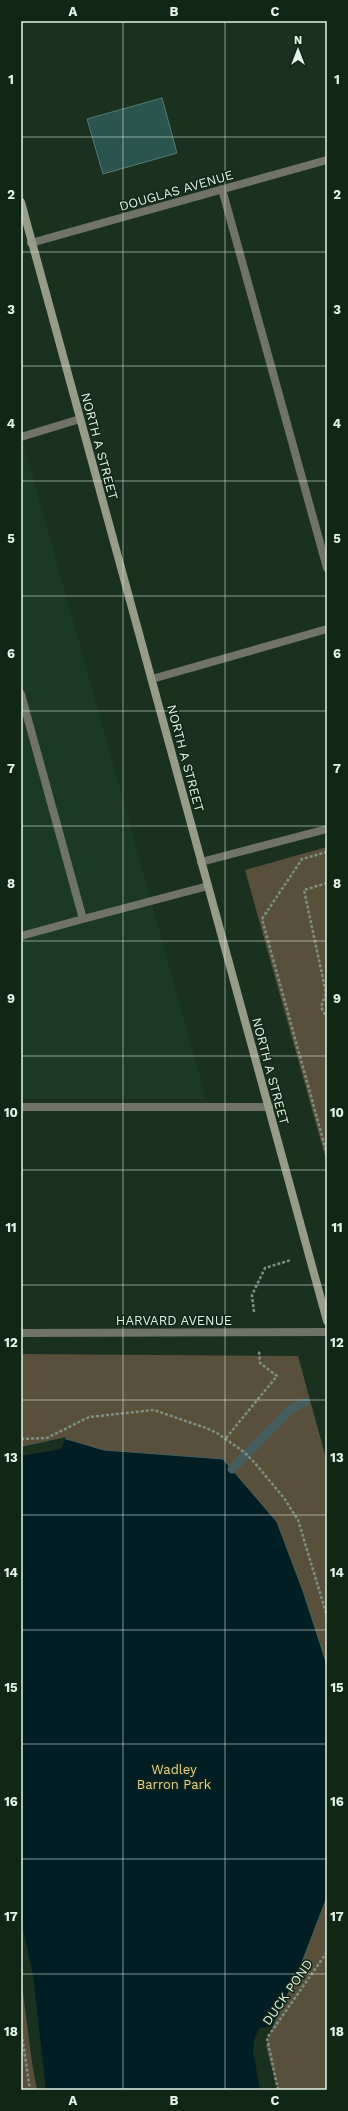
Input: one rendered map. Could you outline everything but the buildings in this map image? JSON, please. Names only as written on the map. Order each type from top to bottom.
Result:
[{"type":"main road","name":"NORTH A STREET","points":[[21,202],[327,1321]]},
{"type":"street","name":"DOUGLAS AVENUE","points":[[31,243],[327,160]]},
{"type":"street","points":[[222,189],[327,568]]},
{"type":"street","points":[[21,437],[80,419]]},
{"type":"street","points":[[152,679],[327,629]]},
{"type":"street","points":[[21,694],[83,919]]},
{"type":"street","points":[[201,862],[327,829]]},
{"type":"street","points":[[21,936],[208,886]]},
{"type":"street","points":[[21,1107],[269,1107]]},
{"type":"street","name":"HARVARD AVENUE","points":[[21,1333],[327,1332]]},
{"type":"path","points":[[327,852],[302,859],[262,919],[327,1154]]},
{"type":"path","points":[[327,883],[304,890],[326,992],[321,1007],[327,1018]]},
{"type":"path","points":[[226,1438],[277,1376],[260,1363],[252,1295],[265,1268],[309,1254]]},
{"type":"path","points":[[21,1439],[47,1438],[89,1417],[154,1410],[206,1428],[226,1438],[254,1462],[284,1498],[298,1520],[327,1616]]},
{"type":"path","name":"DUCK POND","points":[[278,2090],[267,2038],[327,1952]]},
{"type":"path","points":[[21,2029],[30,2090]]},
{"type":"shaded area","points":[[21,434],[136,846],[206,1099],[21,1099]]},
{"type":"green space","points":[[327,847],[327,1163],[245,870]]},
{"type":"green space","name":"Wadley Barron Park","points":[[21,1354],[298,1356],[327,1462],[327,2090],[21,2090]]},
{"type":"water","name":"Wadley Barron Park","points":[[63,1438],[104,1450],[223,1459],[277,1522],[303,1591],[327,1665],[327,1897],[299,1970],[264,2046],[277,2090],[39,2090],[21,1969],[21,1447]]},
{"type":"pier","points":[[66,1437],[61,1449],[21,1456],[21,1447]]},
{"type":"pier","points":[[21,1920],[33,1975],[46,2090],[37,2090],[32,2063],[21,1977]]},
{"type":"pier","points":[[273,2026],[266,2046],[278,2090],[260,2090],[253,2051],[254,2040],[259,2028]]},
{"type":"waterway","points":[[232,1469],[291,1409],[305,1402]]}]
